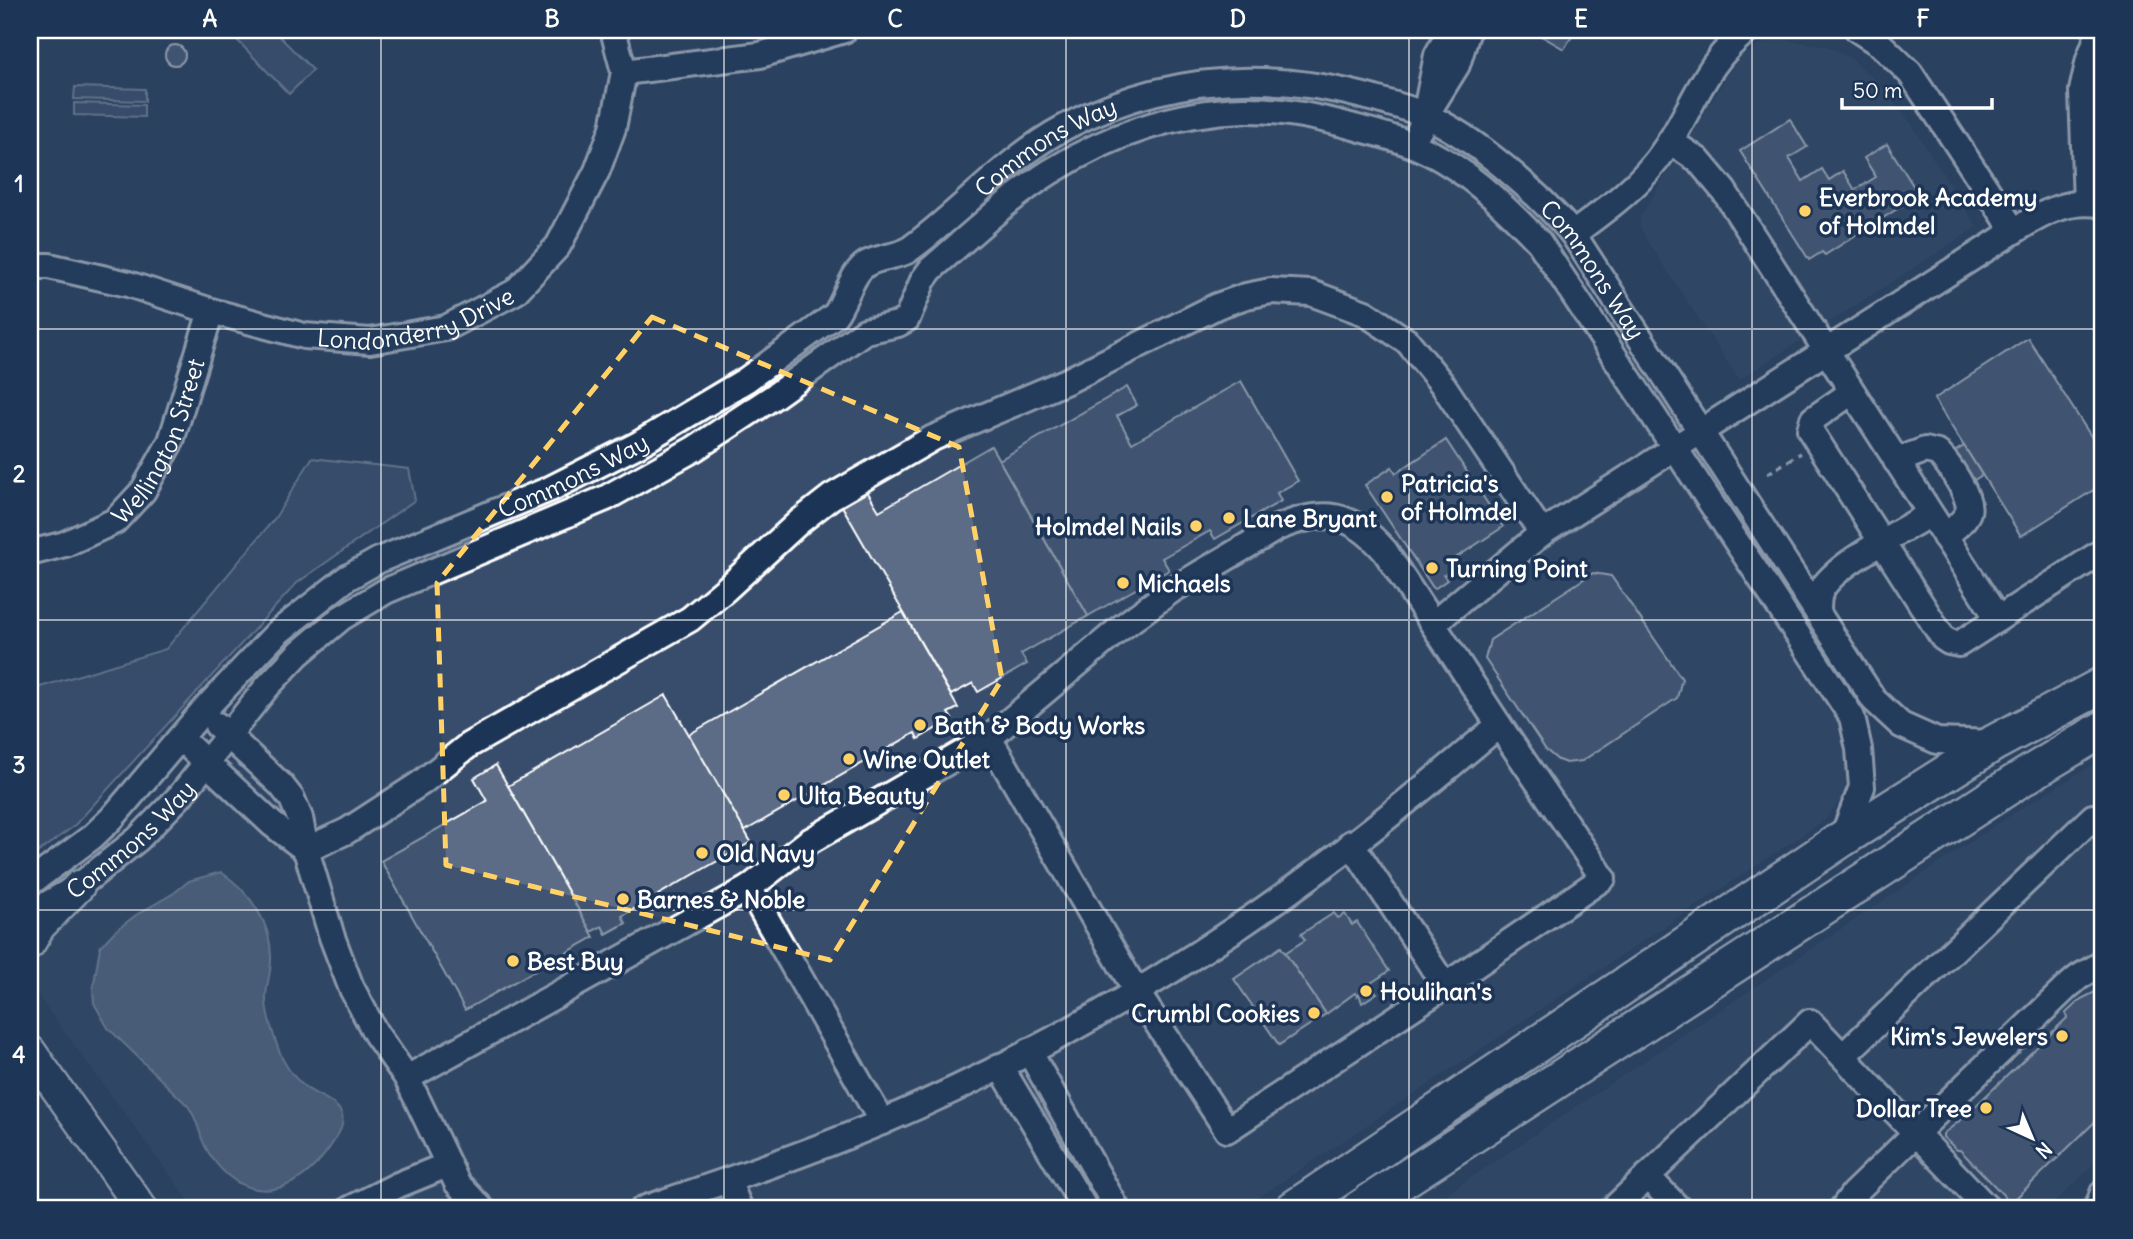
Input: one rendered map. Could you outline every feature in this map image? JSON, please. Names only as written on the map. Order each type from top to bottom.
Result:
[{"type":"highway","points":[[1293,1209],[1842,839],[1994,743],[2103,685]]},
{"type":"highway","points":[[1359,1209],[2014,783],[2102,731]]},
{"type":"main road","points":[[30,943],[40,926],[79,886]]},
{"type":"main road","points":[[30,1051],[142,1209]]},
{"type":"street","name":"Londonderry Drive","points":[[30,267],[48,266],[128,284],[211,311],[304,336],[370,341],[446,328],[515,292],[558,246],[597,171],[613,128],[624,72],[613,30]]},
{"type":"street","points":[[624,72],[760,55],[844,30]]},
{"type":"street","points":[[1426,116],[1437,55],[1451,30]]},
{"type":"street","points":[[1414,145],[1426,116],[1457,65],[1468,30]]},
{"type":"street","points":[[1573,234],[1630,191],[1647,173],[1671,141],[1712,66],[1732,43],[1748,30]]},
{"type":"street","points":[[1858,30],[1881,45],[1910,73],[2014,231]]},
{"type":"street","points":[[1433,624],[1542,533],[2014,231],[2070,203],[2095,204],[2082,91],[2089,59],[2100,30]]},
{"type":"street","name":"Commons Way","points":[[30,883],[84,843],[112,818],[202,712],[277,633],[347,578],[379,561],[550,489],[647,439],[746,380],[835,315],[844,303],[860,268],[869,262],[895,257],[907,251],[997,172],[1065,127],[1106,108],[1143,96],[1222,80],[1294,82],[1346,91],[1426,116],[1480,150],[1549,206],[1573,234],[1874,700],[1901,725],[1937,741],[1994,743]]},
{"type":"street","name":"Commons Way","points":[[30,914],[79,886],[138,839],[180,796],[266,688],[298,654],[362,604],[386,591],[606,498],[694,449],[865,331],[898,324],[907,319],[923,280],[931,270],[1020,193],[1077,156],[1156,124],[1203,114],[1245,110],[1289,112],[1329,120],[1414,145],[1446,161],[1467,176],[1515,217],[1538,242],[1852,717],[1859,748],[1862,787],[1842,839]]},
{"type":"street","points":[[1671,141],[1698,160],[1715,179],[1998,619]]},
{"type":"street","points":[[306,850],[347,831],[410,790],[469,745],[690,619],[831,497],[933,438],[1067,381],[1217,306],[1246,296],[1271,291],[1311,293],[1365,313],[1408,342],[1443,385],[1542,533]]},
{"type":"street","name":"Wellington Street","points":[[30,553],[65,544],[116,521],[143,491],[172,440],[211,311]]},
{"type":"street","points":[[1852,392],[1813,419],[1810,430],[1943,638],[1959,644],[2103,551]]},
{"type":"street","points":[[1896,461],[1925,450],[1938,453],[1968,496],[1968,512],[1945,537]]},
{"type":"street","points":[[1818,612],[1821,590],[1844,566],[1930,514]]},
{"type":"street","points":[[407,1078],[749,888],[808,842],[989,738],[1105,639],[1172,590],[1277,528],[1316,517],[1353,522],[1369,533],[1385,551],[1603,878],[1227,1130],[1136,991],[989,738]]},
{"type":"street","points":[[202,712],[281,785],[292,799],[300,818],[306,850],[332,937],[351,987],[376,1034],[407,1078],[457,1183],[482,1209]]},
{"type":"street","points":[[643,1209],[728,1181],[882,1122],[1000,1066],[1136,991],[1245,923],[1351,844],[1499,725]]},
{"type":"street","points":[[180,738],[272,824],[306,850]]},
{"type":"street","points":[[1843,1056],[2094,817],[2103,827]]},
{"type":"street","points":[[1351,844],[1445,986]]},
{"type":"street","points":[[749,888],[882,1122]]},
{"type":"street","points":[[1842,1209],[1853,1194],[2067,987],[2103,963]]},
{"type":"street","points":[[1613,1209],[1810,1022],[1988,1209]]},
{"type":"street","points":[[1029,1051],[1117,1209]]},
{"type":"street","points":[[1000,1066],[1085,1209]]},
{"type":"street","points":[[350,1209],[447,1165]]},
{"type":"street","points":[[1647,1176],[1679,1209]]},
{"type":"street","points":[[728,1181],[740,1209]]},
{"type":"street","points":[[2096,1209],[2103,1193]]},
{"type":"path","points":[[1767,474],[1807,449]]},
{"type":"highlighted area","points":[[652,317],[959,447],[1002,679],[830,960],[446,865],[437,583]]},
{"type":"shaded area","points":[[249,30],[273,30],[313,70],[289,94],[238,41]]},
{"type":"shaded area","name":"Everbrook Academy of Holmdel","points":[[1786,40],[1827,46],[1853,60],[1875,80],[1910,122],[1977,227],[1739,380],[1646,238],[1640,227],[1640,217],[1738,59],[1760,44]]},
{"type":"shaded area","points":[[75,87],[145,89],[145,101],[74,99]]},
{"type":"shaded area","points":[[74,103],[144,105],[144,117],[74,115]]},
{"type":"shaded area","points":[[1213,121],[1296,121],[1386,144],[1448,175],[1502,217],[1549,271],[1841,723],[1849,759],[1847,780],[1841,798],[1826,819],[1241,1209],[195,1209],[41,1000],[35,984],[34,968],[38,949],[55,922],[150,844],[188,806],[272,695],[346,627],[390,600],[498,554],[864,342],[912,325],[923,312],[929,292],[937,279],[1045,187],[1093,158],[1152,134]]},
{"type":"shaded area","points":[[312,458],[409,469],[415,500],[297,583],[74,826],[30,858],[30,690],[166,649],[275,518]]},
{"type":"shaded area","points":[[2103,760],[2103,1156],[2047,1209],[1424,1209],[2008,817]]},
{"type":"shaded area","points":[[221,872],[250,899],[268,933],[271,960],[266,992],[267,1008],[272,1031],[283,1059],[301,1083],[331,1102],[342,1115],[340,1131],[324,1155],[304,1175],[280,1188],[253,1188],[233,1180],[222,1170],[205,1145],[188,1106],[108,1028],[94,1003],[93,989],[100,947],[114,932],[189,881]]},
{"type":"building","points":[[1531,30],[1576,30],[1564,49]]},
{"type":"building","points":[[175,45],[182,48],[185,55],[182,62],[175,65],[168,62],[165,55],[168,48]]},
{"type":"building","points":[[1790,119],[1807,147],[1789,158],[1803,181],[1822,169],[1829,180],[1843,171],[1855,190],[1876,177],[1864,158],[1887,144],[1919,195],[1825,255],[1822,252],[1809,260],[1740,151]]},
{"type":"building","points":[[2028,338],[2103,455],[2103,484],[2021,536],[1934,399]]},
{"type":"building","points":[[1241,381],[1298,481],[1277,493],[1281,501],[1215,539],[1210,531],[1162,558],[1169,570],[1088,616],[999,460],[1127,387],[1137,405],[1117,416],[1132,443]]},
{"type":"building","points":[[1446,440],[1503,527],[1454,559],[1459,566],[1444,575],[1447,580],[1434,589],[1365,485],[1392,467],[1396,473]]},
{"type":"building","points":[[991,446],[1088,616],[1021,654],[1027,664],[978,692],[973,683],[951,695],[842,506],[867,491],[879,511]]},
{"type":"building","points":[[1964,446],[1982,475],[1953,494],[1934,465]]},
{"type":"building","points":[[1593,573],[1611,576],[1682,679],[1677,698],[1582,761],[1566,763],[1546,750],[1485,659],[1490,640]]},
{"type":"building","points":[[903,612],[958,708],[948,713],[952,719],[918,739],[915,733],[743,832],[688,735]]},
{"type":"building","points":[[666,695],[751,842],[658,895],[661,901],[643,912],[639,906],[622,916],[626,923],[606,934],[602,926],[591,932],[508,786]]},
{"type":"building","points":[[496,765],[594,937],[465,1010],[381,861],[487,801],[474,778]]},
{"type":"building","points":[[1334,913],[1338,918],[1345,914],[1352,925],[1357,922],[1389,971],[1371,983],[1372,989],[1377,993],[1362,1003],[1359,994],[1357,996],[1355,993],[1326,1014],[1285,953],[1305,940],[1301,934]]},
{"type":"building","points":[[1281,947],[1326,1014],[1279,1045],[1234,979]]},
{"type":"building","points":[[2099,990],[2103,992],[2103,1114],[2011,1203],[1960,1150],[1943,1137],[1943,1134],[2067,1018],[2066,1013],[2081,999]]},
{"type":"place","name":"Everbrook Academy of Holmdel","points":[[1805,211]]},
{"type":"place","name":"Patricia's of Holmdel","points":[[1387,497]]},
{"type":"place","name":"Lane Bryant","points":[[1229,518]]},
{"type":"place","name":"Holmdel Nails","points":[[1196,526]]},
{"type":"place","name":"Turning Point","points":[[1432,568]]},
{"type":"place","name":"Michaels","points":[[1123,583]]},
{"type":"place","name":"Bath & Body Works","points":[[920,725]]},
{"type":"place","name":"Wine Outlet","points":[[849,759]]},
{"type":"place","name":"Ulta Beauty","points":[[784,795]]},
{"type":"place","name":"Old Navy","points":[[702,853]]},
{"type":"place","name":"Barnes & Noble","points":[[623,899]]},
{"type":"place","name":"Best Buy","points":[[513,961]]},
{"type":"place","name":"Houlihan's","points":[[1366,991]]},
{"type":"place","name":"Crumbl Cookies","points":[[1314,1013]]},
{"type":"place","name":"Kim's Jewelers","points":[[2062,1036]]},
{"type":"place","name":"Dollar Tree","points":[[1986,1108]]}]
